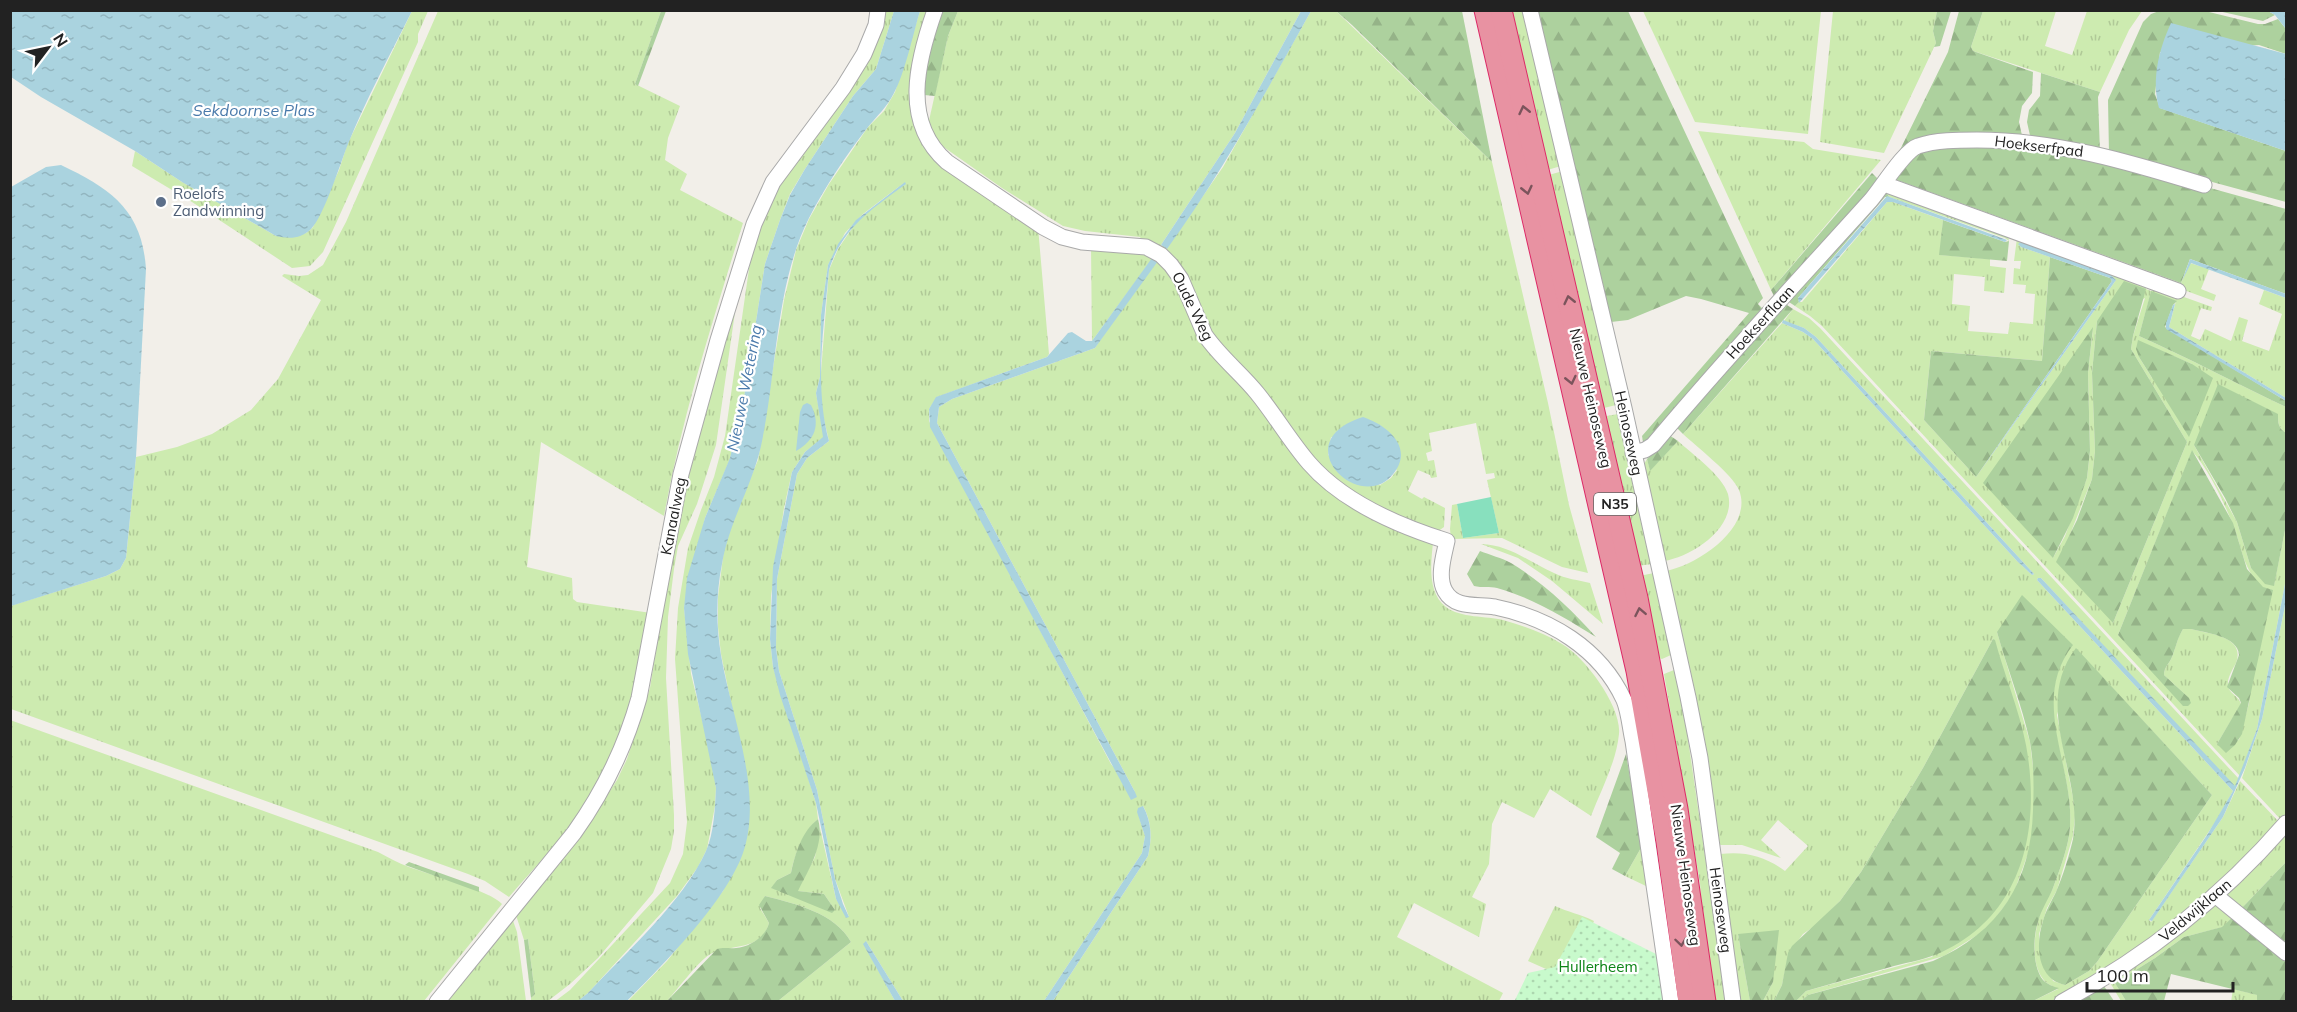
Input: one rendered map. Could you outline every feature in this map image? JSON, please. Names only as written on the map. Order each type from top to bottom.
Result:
[{"type":"highway","name":"Nieuwe Heinoseweg","points":[[1485,10],[1637,671],[1667,842],[1689,1002]]},
{"type":"highway","name":"Nieuwe Heinoseweg","points":[[1501,10],[1637,598],[1677,809],[1705,1002]]},
{"type":"street","name":"Kanaalweg","points":[[437,1002],[574,833],[618,760],[630,731],[639,698],[681,474],[718,340],[754,224],[773,182],[843,88],[864,54],[876,25],[878,10]]},
{"type":"street","name":"Oude Weg","points":[[935,10],[919,60],[916,86],[924,134],[937,153],[1043,227],[1062,237],[1082,242],[1146,247],[1161,255],[1172,264],[1181,279],[1211,345],[1254,389],[1322,477],[1357,502],[1404,525],[1447,541],[1441,581],[1449,597],[1463,604],[1520,613],[1547,623],[1570,636],[1594,657],[1612,680],[1625,702],[1671,1002]]},
{"type":"street","name":"Heinoseweg","points":[[1530,10],[1680,659],[1700,758],[1734,1002]]},
{"type":"street","name":"Hoekserfpad","points":[[1885,183],[1905,155],[1918,146],[1956,140],[1989,140],[2018,141],[2104,155],[2204,185]]},
{"type":"street","name":"Hoekserflaan","points":[[1633,453],[1653,444],[1885,183]]},
{"type":"street","points":[[1885,183],[2178,291]]},
{"type":"street","name":"Veldwijklaan","points":[[2062,1002],[2146,951],[2254,860],[2286,823]]},
{"type":"street","points":[[2215,895],[2286,953]]},
{"type":"green space","points":[[412,11],[428,11],[418,34],[418,42],[323,252],[310,266],[292,268],[192,202],[132,166],[135,151],[182,182],[276,236],[306,233],[313,227],[339,170],[347,145]]},
{"type":"green space","points":[[438,11],[661,11],[635,84],[680,106],[668,138],[665,160],[687,174],[680,190],[743,223],[689,405],[664,516],[541,442],[527,567],[572,578],[573,599],[577,602],[651,613],[634,690],[609,761],[575,819],[509,897],[485,881],[468,874],[11,709],[10,606],[106,576],[120,569],[126,558],[136,457],[177,447],[212,434],[251,410],[278,379],[321,300],[282,276],[284,274],[308,275],[323,265],[346,222]]},
{"type":"green space","points":[[661,11],[666,11],[638,86],[635,84]]},
{"type":"green space","points":[[881,11],[894,11],[876,69],[853,96],[790,194],[765,264],[744,398],[730,459],[705,518],[684,608],[691,674],[712,760],[716,788],[707,849],[698,867],[677,896],[588,993],[578,1001],[554,1002],[570,990],[670,883],[683,854],[687,822],[675,659],[678,608],[688,548],[714,477],[725,436],[751,255],[768,200],[825,118]]},
{"type":"green space","points":[[920,11],[933,11],[916,66],[925,143],[1038,227],[1049,354],[1047,357],[937,397],[929,409],[929,421],[1111,764],[1135,792],[937,423],[939,407],[952,399],[1095,348],[1152,259],[1092,341],[1091,247],[1144,252],[1169,267],[1202,336],[1303,459],[1433,543],[1431,568],[1433,586],[1440,601],[1446,607],[1466,615],[1503,620],[1548,636],[1571,650],[1600,684],[1615,710],[1619,734],[1611,766],[1591,816],[1550,789],[1534,818],[1502,802],[1492,824],[1489,864],[1472,897],[1486,904],[1479,937],[1414,903],[1397,937],[1503,993],[1499,1001],[1053,1001],[1148,856],[1150,831],[1143,806],[1139,817],[1145,836],[1142,853],[1044,1001],[903,1001],[866,941],[871,957],[895,1001],[778,1001],[851,942],[835,924],[814,911],[765,896],[760,908],[769,923],[759,939],[709,955],[667,1001],[627,1002],[667,961],[723,891],[749,809],[748,786],[721,654],[718,627],[718,597],[724,549],[736,512],[758,460],[784,300],[796,250],[809,219],[829,184],[868,127],[884,111],[895,92]],"holes":[[[905,182],[857,221],[838,249],[829,270],[820,385],[822,411],[829,441],[807,458],[797,474],[777,579],[776,648],[779,671],[817,790],[835,879],[849,917],[836,899],[820,828],[815,857],[797,891],[824,894],[835,910],[772,888],[777,880],[791,873],[800,844],[818,819],[816,803],[773,667],[770,639],[771,596],[784,508],[792,472],[805,452],[824,437],[816,393],[820,377],[821,315],[828,265],[845,233],[863,214]]]},
{"type":"green space","points":[[942,11],[958,11],[948,36],[935,96],[924,95],[928,62]]},
{"type":"green space","points":[[958,11],[1301,11],[1235,133],[1161,245],[1167,248],[1223,167],[1311,11],[1336,11],[1492,162],[1548,403],[1569,505],[1588,573],[1562,567],[1502,538],[1451,539],[1452,505],[1457,504],[1463,538],[1499,533],[1487,480],[1495,478],[1494,473],[1486,474],[1476,423],[1429,433],[1432,451],[1426,453],[1428,461],[1434,460],[1437,477],[1431,478],[1430,475],[1418,470],[1408,491],[1445,508],[1444,527],[1437,532],[1362,500],[1323,469],[1217,343],[1187,282],[1145,245],[1140,237],[1085,231],[1063,226],[1002,188],[938,142],[928,125],[948,36]],"holes":[[[1331,437],[1397,470],[1391,478],[1380,485],[1328,455]]]},
{"type":"green space","points":[[1336,11],[1462,11],[1492,162],[1352,25]]},
{"type":"green space","points":[[1507,11],[1523,11],[1561,166],[1544,171]]},
{"type":"green space","points":[[1535,11],[1628,11],[1763,298],[1758,304],[1765,311],[1644,447],[1642,436],[1749,313],[1686,296],[1628,320],[1611,322]]},
{"type":"green space","points":[[1643,11],[1821,11],[1808,134],[1695,122]]},
{"type":"green space","points":[[1833,11],[1937,11],[1933,31],[1936,43],[1884,153],[1820,142]]},
{"type":"green space","points":[[1937,11],[1951,11],[1940,46],[1934,47],[1936,43],[1933,31]]},
{"type":"green space","points":[[1959,11],[1983,11],[1971,47],[1973,51],[2033,72],[2032,93],[2022,106],[2019,122],[2023,140],[1994,137],[1897,156],[1948,52]]},
{"type":"green space","points":[[1983,11],[2056,11],[2045,46],[2072,55],[2087,11],[2142,11],[2129,30],[2100,92],[1973,51],[1971,47]]},
{"type":"green space","points":[[2159,11],[2205,11],[2258,24],[2278,19],[2286,29],[2286,54],[2259,45],[2160,52],[2155,94],[2160,108],[2286,151],[2286,202],[2109,154],[2108,100],[2143,22],[2151,14]]},
{"type":"green space","points":[[2218,11],[2268,11],[2275,15],[2263,21]]},
{"type":"green space","points":[[2041,73],[2100,92],[2098,97],[2100,152],[2031,140],[2027,122],[2029,110],[2040,96]]},
{"type":"green space","points":[[1698,131],[1804,142],[1813,149],[1881,160],[1771,290]]},
{"type":"green space","points":[[1993,144],[2109,160],[2286,209],[2286,294],[2190,259],[2181,283],[1894,179],[1917,151]]},
{"type":"green space","points":[[1563,171],[1616,405],[1600,409],[1545,176]]},
{"type":"green space","points":[[1872,173],[1882,183],[1775,298],[1771,290]]},
{"type":"green space","points":[[1894,179],[2181,283],[2190,263],[2209,269],[2201,289],[2216,295],[2214,301],[1892,184]]},
{"type":"green space","points":[[1885,190],[2008,235],[2009,241],[1889,197]]},
{"type":"green space","points":[[1885,190],[1889,197],[1885,197],[1798,298],[1799,302],[1795,306],[1786,300]]},
{"type":"green space","points":[[1890,201],[1943,220],[1940,255],[1990,259],[1990,266],[2006,268],[2004,293],[1984,291],[1985,277],[1954,274],[1952,304],[1970,306],[1968,331],[2008,334],[2010,322],[2033,324],[2035,294],[2025,293],[2026,285],[2013,284],[2014,268],[2020,269],[2021,261],[2014,261],[2017,238],[2146,285],[2146,289],[2151,291],[2156,287],[2212,307],[2211,311],[2201,308],[2191,336],[2200,340],[2205,329],[2231,341],[2239,317],[2248,320],[2242,341],[2269,351],[2282,314],[2259,304],[2264,290],[2286,298],[2286,398],[2169,327],[2176,301],[2151,292],[2139,336],[2286,407],[2286,433],[2279,425],[2278,414],[2194,445],[2237,522],[2251,568],[2274,585],[2286,525],[2286,579],[2257,729],[2240,776],[1822,326],[1795,306],[1802,302]],"holes":[[[2020,243],[2111,275],[2116,280],[1976,477],[1924,420],[1931,351],[2042,361],[2050,257],[2021,247]],[[2145,298],[2131,349],[2187,442],[2113,623],[2069,537],[2092,479],[2095,451],[2092,373],[2097,321]],[[2093,328],[2088,373],[2090,451],[2087,478],[2065,536],[2053,558]],[[2138,341],[2192,364],[2152,378],[2139,357]],[[2192,451],[2215,486],[2233,525],[2247,566],[2263,588],[2249,703],[2239,740],[2217,744],[2241,704],[2228,685],[2238,654],[2231,642],[2216,635],[2183,629],[2164,675],[2189,698],[2118,635]]]},
{"type":"green space","points":[[1943,220],[2005,242],[2009,241],[2007,261],[1939,255]]},
{"type":"green space","points":[[2050,257],[2110,278],[2112,281],[1976,477],[1924,420],[1931,351],[2042,361]]},
{"type":"green space","points":[[2124,281],[2146,289],[2131,349],[2187,442],[2113,623],[2056,562],[2077,520],[2092,479],[2095,451],[2092,373],[2097,321]]},
{"type":"green space","points":[[2151,291],[2177,301],[2173,305],[2165,327],[2286,401],[2286,407],[2139,336]]},
{"type":"green space","points":[[1784,303],[1793,309],[1683,434],[1676,427]]},
{"type":"green space","points":[[1793,309],[1809,318],[1820,328],[2239,779],[2236,786],[2233,786],[2041,578],[2038,578],[2037,580],[2233,791],[2216,821],[2149,920],[2151,922],[2223,817],[2240,781],[2280,823],[2191,913],[2056,1001],[2033,1001],[2058,989],[2046,982],[2039,972],[2035,944],[2039,916],[2052,891],[2069,836],[2070,811],[2067,787],[2053,715],[2054,692],[2059,668],[2072,645],[1997,632],[2030,742],[2035,785],[2030,848],[2013,895],[1993,921],[1979,934],[1944,956],[1808,995],[1801,1001],[1796,1001],[1806,991],[1932,957],[2028,832],[2028,762],[2025,743],[1993,639],[1923,768],[1861,872],[1840,901],[1816,925],[1803,934],[1789,953],[1782,985],[1774,1001],[1763,1001],[1773,982],[1738,934],[1750,1001],[1738,1001],[1720,854],[1738,853],[1754,856],[1785,871],[1808,846],[1778,820],[1761,840],[1781,858],[1742,845],[1716,843],[1666,571],[1693,561],[1720,542],[1731,531],[1738,518],[1741,504],[1739,490],[1730,477],[1683,434],[1782,323],[1813,339],[2017,561],[2032,575],[2034,574],[1816,337],[1804,328],[1784,321]],"holes":[[[2076,649],[2212,795],[2097,962],[2089,971],[2065,985],[2053,981],[2039,946],[2039,934],[2047,908],[2057,890],[2073,836],[2075,815],[2073,798],[2057,715]]]},
{"type":"green space","points":[[735,312],[716,445],[697,504],[678,546],[668,617],[666,678],[674,815],[671,849],[653,893],[598,958],[548,1001],[531,1001],[535,994],[528,939],[524,940],[515,912],[583,832],[617,780],[627,759],[650,688],[669,565],[695,438]]},
{"type":"green space","points":[[2093,327],[2088,373],[2090,451],[2087,478],[2073,518],[2053,558],[1983,483]]},
{"type":"green space","points":[[2138,340],[2192,364],[2213,378],[2189,437],[2139,357],[2136,349]]},
{"type":"green space","points":[[2218,384],[2278,414],[2279,425],[2286,433],[2286,525],[2274,586],[2265,584],[2251,568],[2237,522],[2194,445]]},
{"type":"green space","points":[[1618,414],[1652,564],[1637,566],[1601,417]]},
{"type":"green space","points":[[1669,435],[1678,441],[1650,471],[1647,459]]},
{"type":"green space","points":[[1678,441],[1720,480],[1728,494],[1729,506],[1726,518],[1710,539],[1687,554],[1664,561],[1644,464],[1647,459],[1650,470]]},
{"type":"green space","points":[[2192,450],[2233,523],[2247,569],[2263,587],[2273,590],[2242,734],[2226,753],[2217,744],[2241,703],[2227,687],[2239,655],[2233,643],[2213,634],[2183,629],[2164,675],[2189,698],[2191,703],[2183,706],[2118,635]]},
{"type":"green space","points":[[1491,497],[1499,533],[1463,538],[1457,504]]},
{"type":"green space","points":[[1481,544],[1501,547],[1558,575],[1590,583],[1603,624],[1552,581],[1518,558]]},
{"type":"green space","points":[[1480,551],[1511,563],[1535,579],[1596,637],[1523,597],[1497,588],[1474,586],[1467,574]]},
{"type":"green space","points":[[1654,573],[1671,655],[1662,659],[1659,658],[1639,576]]},
{"type":"green space","points":[[2022,595],[2073,645],[2060,667],[2054,691],[2054,714],[2070,812],[2069,836],[2058,876],[2039,918],[2034,943],[2039,974],[2046,983],[2059,988],[2033,1001],[1801,1001],[1808,995],[1933,961],[1956,949],[1977,935],[1994,919],[2018,882],[2031,836],[2033,776],[2031,751],[2019,700],[1997,632]]},
{"type":"green space","points":[[2286,601],[2286,820],[2283,822],[2242,778],[2262,719]]},
{"type":"green space","points":[[1993,639],[2019,718],[2026,745],[2030,776],[2031,806],[2028,836],[2020,865],[2009,891],[1992,915],[1970,936],[1942,952],[1806,991],[1796,1001],[1774,1001],[1782,985],[1788,953],[1792,946],[1840,901],[1861,872],[1923,768]]},
{"type":"green space","points":[[2076,648],[2212,795],[2097,962],[2089,971],[2065,985],[2056,982],[2044,968],[2039,940],[2044,917],[2061,879],[2073,839],[2072,790],[2058,717],[2058,694],[2063,671]]},
{"type":"green space","points":[[1674,670],[1678,671],[1710,890],[1716,904],[1730,1001],[1714,1001],[1700,883],[1664,674]]},
{"type":"green space","points":[[10,720],[378,852],[409,867],[485,894],[502,904],[424,1001],[11,1001]]},
{"type":"green space","points":[[1626,754],[1642,846],[1625,876],[1612,869],[1620,853],[1596,837]]},
{"type":"green space","points":[[818,819],[820,828],[818,847],[798,891],[824,894],[835,910],[832,913],[771,888],[777,880],[791,873],[803,836]]},
{"type":"green space","points":[[2286,828],[2286,862],[2239,911],[2222,893]]},
{"type":"green space","points":[[1642,846],[1648,887],[1625,876]]},
{"type":"green space","points":[[409,862],[479,887],[479,892],[405,865]]},
{"type":"green space","points":[[2286,862],[2286,945],[2239,911]]},
{"type":"green space","points":[[765,896],[814,911],[835,924],[851,942],[778,1001],[667,1001],[717,949],[741,947],[752,943],[765,932],[769,923],[759,905]]},
{"type":"green space","points":[[2211,902],[2235,915],[2223,927],[2184,937],[2115,983],[2126,1001],[2121,1001],[2109,981]]},
{"type":"green space","points":[[1555,906],[1594,921],[1583,945],[1555,973],[1528,961]]},
{"type":"green space","points":[[511,915],[517,932],[526,1001],[442,1002]]},
{"type":"green space","points":[[2235,915],[2286,957],[2286,1001],[2257,1001],[2257,995],[2171,974],[2164,1001],[2126,1001],[2115,983],[2184,937],[2222,927]]},
{"type":"green space","name":"Hullerheem","points":[[1582,917],[1658,955],[1666,1002],[1514,1002],[1528,973],[1555,967]]},
{"type":"green space","points":[[1779,930],[1773,982],[1763,1001],[1750,1001],[1738,934]]},
{"type":"green space","points":[[528,939],[535,994],[531,998],[524,940]]},
{"type":"green space","points":[[2102,983],[2114,1001],[2071,1002]]},
{"type":"green space","points":[[2233,989],[2258,995],[2257,1001],[2231,1002]]},
{"type":"water","name":"Sekdoornse Plas","points":[[10,11],[412,11],[362,110],[321,213],[311,229],[290,238],[276,236],[182,182],[135,151],[41,97],[11,77]]},
{"type":"water","points":[[894,11],[920,11],[905,64],[891,98],[836,171],[809,218],[798,244],[783,300],[761,446],[730,533],[720,575],[719,644],[748,780],[750,805],[743,853],[735,872],[709,911],[675,951],[627,1001],[578,1001],[669,908],[696,870],[709,844],[714,820],[716,788],[688,654],[684,608],[687,578],[705,518],[730,458],[744,398],[765,264],[780,220],[790,195],[805,169],[853,96],[876,69]]},
{"type":"water","points":[[1301,11],[1311,11],[1225,162],[1167,249],[1161,245],[1235,133]]},
{"type":"water","points":[[2268,11],[2286,11],[2286,29],[2275,15]]},
{"type":"water","points":[[2171,23],[2286,54],[2286,151],[2159,108],[2156,76],[2163,43]]},
{"type":"water","points":[[61,165],[95,183],[121,204],[131,217],[143,249],[146,269],[136,457],[126,558],[120,569],[106,576],[11,606],[11,187],[46,167]]},
{"type":"water","points":[[905,182],[906,184],[870,211],[850,231],[835,255],[829,270],[821,377],[824,420],[829,441],[807,458],[797,474],[777,579],[776,648],[779,671],[817,790],[835,879],[849,917],[846,918],[836,899],[816,803],[773,667],[770,639],[773,567],[792,472],[805,452],[823,437],[816,393],[820,377],[821,315],[828,265],[838,244],[856,220]]},
{"type":"water","points":[[1887,196],[2007,240],[2005,242],[1893,202],[1887,202],[1799,303],[1798,298]]},
{"type":"water","points":[[2021,242],[2111,275],[2116,280],[1976,477],[2112,281],[2110,278],[2021,247],[2018,244]]},
{"type":"water","points":[[1152,258],[1158,261],[1095,348],[952,399],[939,407],[937,423],[1135,792],[1137,797],[1131,800],[930,427],[929,409],[936,397],[1047,357],[1068,333],[1072,332],[1086,341],[1092,341]]},
{"type":"water","points":[[2190,259],[2286,294],[2286,298],[2191,263],[2182,281]]},
{"type":"water","points":[[2175,304],[2169,327],[2286,398],[2286,401],[2166,329],[2166,323]]},
{"type":"water","points":[[1783,320],[1804,328],[1816,337],[2034,574],[2032,575],[2017,561],[1813,339],[1782,323]]},
{"type":"water","points":[[807,403],[811,405],[814,412],[816,425],[812,437],[796,451],[800,412],[803,405]]},
{"type":"water","points":[[1363,417],[1389,431],[1399,446],[1401,454],[1394,473],[1380,484],[1364,486],[1349,481],[1336,471],[1329,457],[1329,442],[1340,428]]},
{"type":"water","points":[[2041,578],[2235,786],[2257,729],[2286,579],[2286,601],[2262,719],[2245,768],[2223,817],[2152,921],[2149,920],[2207,835],[2233,791],[2037,580]]},
{"type":"water","points":[[1143,806],[1150,831],[1148,856],[1053,1001],[1044,1001],[1142,853],[1145,836],[1137,812],[1138,808]]},
{"type":"water","points":[[866,941],[903,1001],[895,1001],[863,944]]},
{"type":"place","name":"Roelofs Zandwinning","points":[[161,202]]},
{"type":"water label","name":"Nieuwe Wetering","points":[[744,388]]}]
